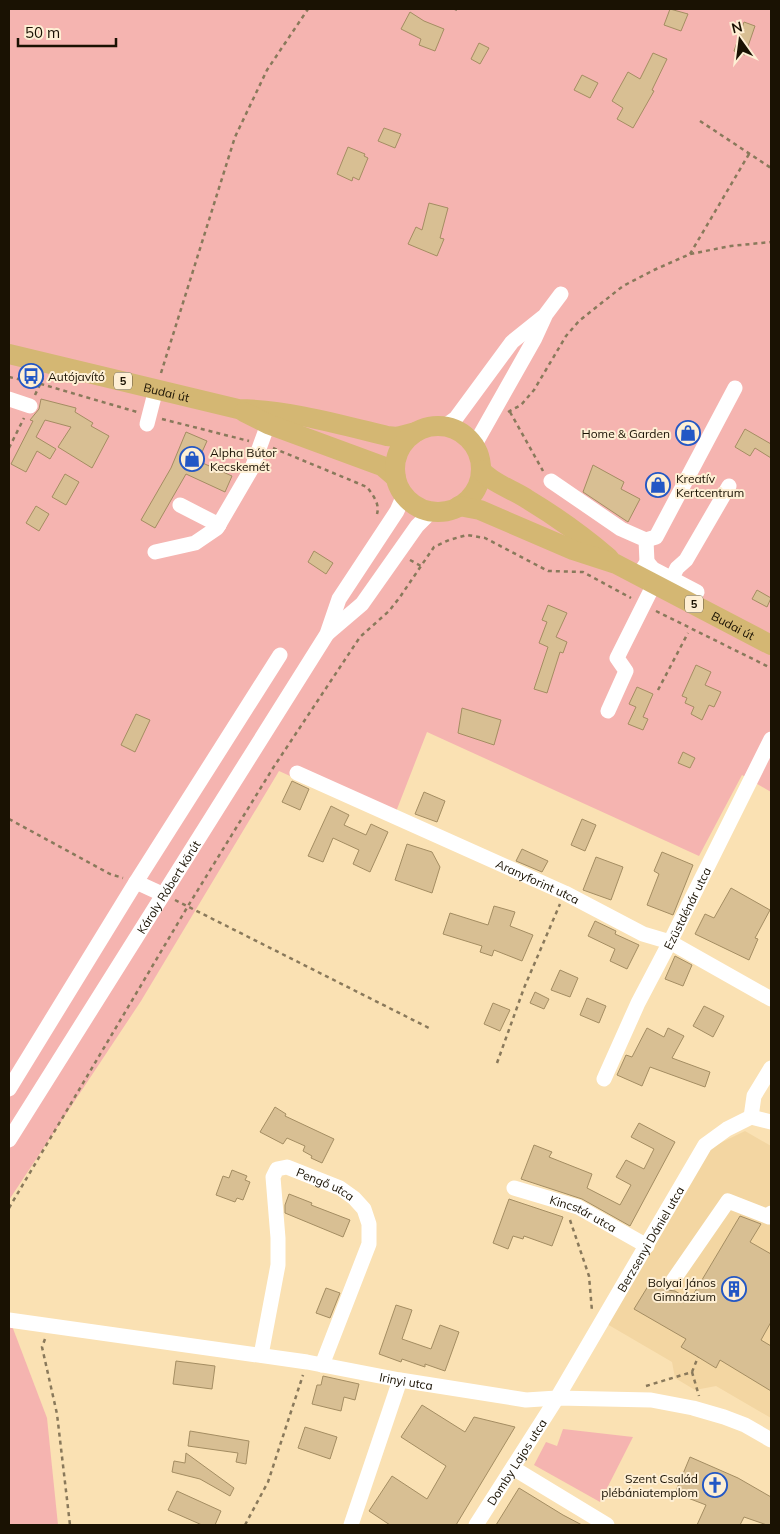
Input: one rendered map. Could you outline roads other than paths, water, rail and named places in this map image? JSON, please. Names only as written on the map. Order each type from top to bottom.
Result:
[{"type":"main road","name":"Budai út","points":[[9,354],[238,409],[266,410],[314,418],[387,436],[397,437],[416,432]]},
{"type":"main road","name":"Budai út","points":[[238,409],[268,424],[382,466],[400,486]]},
{"type":"main road","name":"5","points":[[416,432],[435,426],[445,426]]},
{"type":"main road","points":[[445,426],[462,433],[474,446],[480,457],[481,470],[478,484],[470,497],[459,506]]},
{"type":"main road","points":[[400,486],[395,469],[399,452],[403,444],[416,432]]},
{"type":"main road","name":"Budai út","points":[[481,470],[488,478],[525,498],[578,532],[616,564]]},
{"type":"main road","name":"5","points":[[400,486],[412,502],[421,508],[432,511],[446,511],[459,506]]},
{"type":"main road","name":"Budai út","points":[[459,506],[480,510],[573,550],[655,578],[771,644]]},
{"type":"street","points":[[474,446],[535,338],[546,314],[561,294]]},
{"type":"street","points":[[445,426],[456,418],[512,342],[546,314]]},
{"type":"street","points":[[551,481],[621,529],[646,540],[656,537],[736,388]]},
{"type":"street","points":[[149,420],[156,389]]},
{"type":"street","points":[[9,399],[30,406]]},
{"type":"street","points":[[156,552],[195,543],[217,528],[252,468],[268,424]]},
{"type":"street","name":"Károly Róbert körút","points":[[9,1140],[327,634],[339,599],[397,511],[400,486]]},
{"type":"street","points":[[655,578],[677,568],[686,560],[729,486]]},
{"type":"street","points":[[180,505],[219,524]]},
{"type":"street","name":"Károly Róbert körút","points":[[327,634],[362,604],[412,533],[432,511]]},
{"type":"street","points":[[608,711],[626,671],[617,658],[655,578],[646,540]]},
{"type":"street","points":[[655,578],[697,592]]},
{"type":"street","points":[[9,1089],[136,882],[280,654]]},
{"type":"street","name":"Ezüstdénár utca","points":[[604,1079],[638,1003],[771,739]]},
{"type":"street","name":"Aranyforint utca","points":[[297,773],[565,893],[643,934],[670,942],[771,999]]},
{"type":"street","points":[[136,882],[162,894]]},
{"type":"street","points":[[771,1068],[754,1096],[751,1117],[771,1122]]},
{"type":"street","name":"Berzsenyi Dániel utca","points":[[557,1398],[705,1145],[751,1117]]},
{"type":"street","name":"Pengő utca","points":[[261,1355],[278,1265],[278,1238],[273,1177],[277,1169],[287,1167],[340,1188],[354,1198],[364,1209],[370,1224],[369,1244],[315,1364]]},
{"type":"street","name":"Kincstár utca","points":[[514,1188],[578,1207],[647,1246]]},
{"type":"street","points":[[672,1282],[728,1201],[771,1216]]},
{"type":"street","name":"Irinyi utca","points":[[9,1314],[44,1325]]},
{"type":"street","name":"Irinyi utca","points":[[9,1320],[261,1355],[526,1400],[557,1398],[651,1400],[702,1411],[744,1425],[771,1440]]},
{"type":"street","points":[[351,1525],[400,1380]]},
{"type":"street","name":"Domby Lajos utca","points":[[476,1525],[557,1398]]},
{"type":"street","points":[[513,1468],[607,1525]]},
{"type":"place","name":"Autójavító","points":[[31,376]]},
{"type":"place","name":"Home & Garden","points":[[688,433]]},
{"type":"place","name":"Alpha Bútor Kecskemét","points":[[192,459]]},
{"type":"place","name":"Kreatív Kertcentrum","points":[[658,485]]},
{"type":"place","name":"Bolyai János Gimnázium","points":[[734,1289]]},
{"type":"place","name":"Szent Család plébániatemplom","points":[[715,1485]]}]
